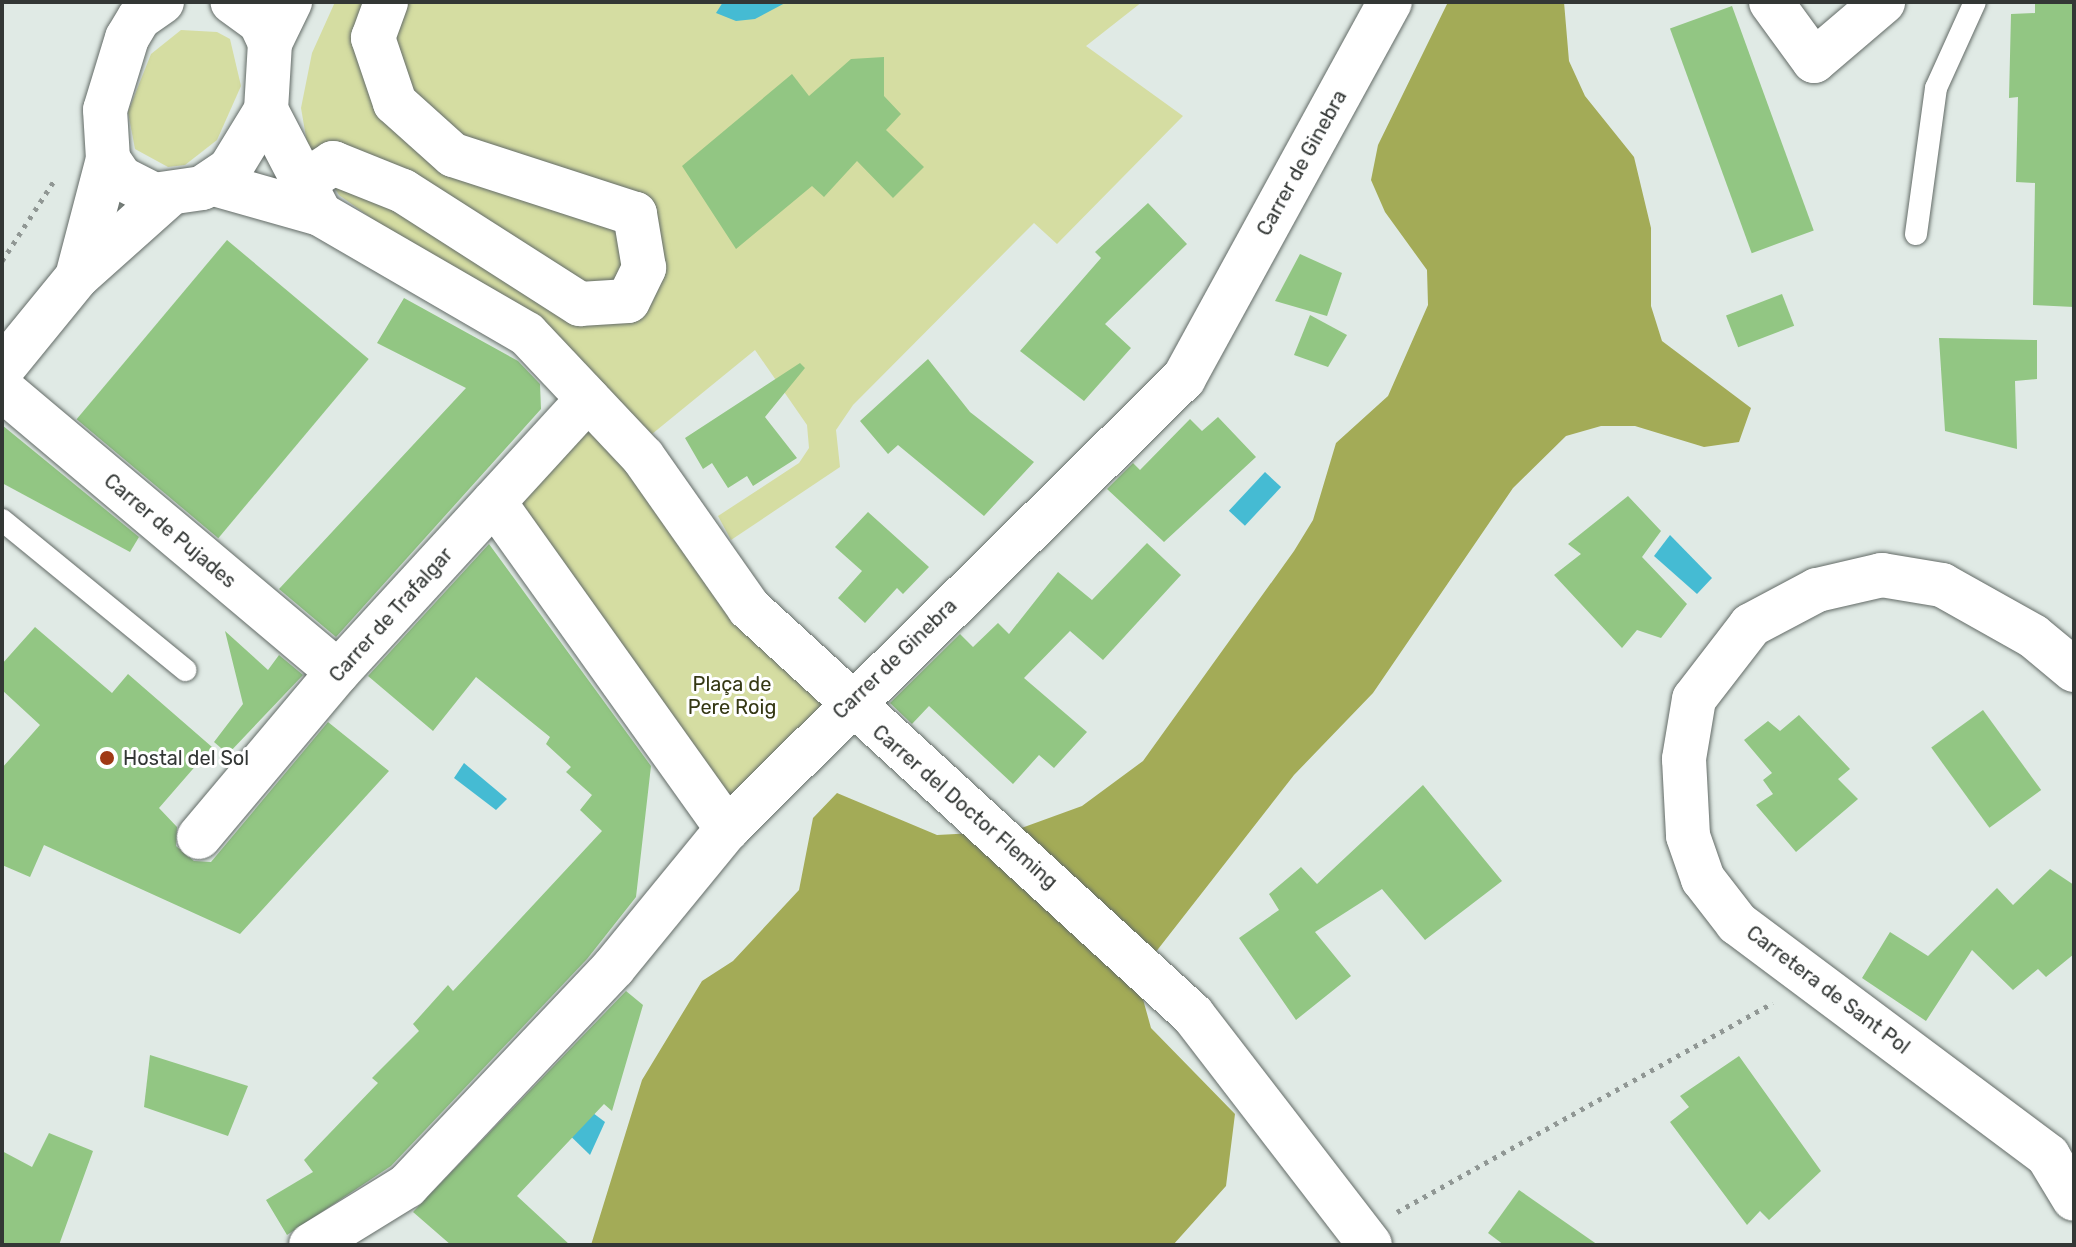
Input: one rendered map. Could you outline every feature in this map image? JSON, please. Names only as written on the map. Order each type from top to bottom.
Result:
[{"type":"street","points":[[77,277],[108,159],[105,110],[126,20],[139,18],[162,2]]},
{"type":"street","points":[[232,2],[260,22],[270,43]]},
{"type":"street","points":[[2,369],[77,277],[169,195],[211,183],[244,154],[266,110],[270,43],[290,2]]},
{"type":"street","points":[[312,198],[333,163],[403,191],[580,304],[628,301],[644,268],[635,214],[453,155],[395,103],[373,38],[386,2]]},
{"type":"street","name":"Carrer de Ginebra","points":[[311,1245],[407,1186],[614,967],[727,829],[847,704],[1184,378],[1390,2]]},
{"type":"street","points":[[1771,2],[1814,61],[1883,2]]},
{"type":"street","points":[[266,110],[312,198]]},
{"type":"street","points":[[108,159],[140,189],[169,195]]},
{"type":"street","name":"Carrer del Doctor Fleming","points":[[211,183],[312,198],[527,334],[643,457],[749,608],[847,704],[1193,1015],[1364,1240]]},
{"type":"street","name":"Carrer de Pujades","points":[[2,389],[338,672]]},
{"type":"street","name":"Carrer de Trafalgar","points":[[199,837],[338,672],[588,399]]},
{"type":"street","points":[[494,502],[727,829]]},
{"type":"street","name":"Carretera de Sant Pol","points":[[2074,670],[2033,636],[1942,585],[1882,575],[1817,590],[1751,625],[1694,699],[1684,759],[1688,836],[1703,879],[1737,923],[2048,1156],[2074,1199]]},
{"type":"lane","points":[[1916,234],[1936,88],[1975,2]]},
{"type":"lane","points":[[2,520],[185,670]]},
{"type":"path","points":[[2,261],[26,232]]},
{"type":"path","points":[[1364,1240],[1815,980]]},
{"type":"green space","points":[[335,2],[1142,2],[1086,46],[1183,116],[1057,244],[1034,223],[853,405],[836,430],[840,467],[731,540],[718,516],[799,463],[809,448],[807,425],[755,350],[652,434],[599,381],[339,195],[307,143],[301,108],[312,53]]},
{"type":"green space","points":[[1448,2],[1564,2],[1569,61],[1585,96],[1634,157],[1651,228],[1651,306],[1662,341],[1751,408],[1739,442],[1704,447],[1635,426],[1601,426],[1566,436],[1513,488],[1373,693],[1294,775],[1155,953],[1141,992],[1151,1028],[1235,1114],[1226,1186],[1173,1245],[591,1245],[642,1080],[702,981],[733,961],[799,890],[813,818],[837,793],[937,835],[1013,831],[1082,806],[1143,761],[1294,551],[1313,520],[1336,443],[1388,396],[1428,305],[1427,270],[1385,212],[1371,180],[1378,145]]},
{"type":"green space","points":[[181,30],[217,32],[230,39],[241,86],[217,140],[185,165],[168,167],[135,149],[128,112],[151,54]]},
{"type":"green space","name":"Plaça de Pere Roig","points":[[588,399],[847,704],[727,829],[494,502]]},
{"type":"water","points":[[723,2],[787,2],[755,19],[736,21],[716,13]]},
{"type":"water","points":[[1265,472],[1281,487],[1245,526],[1229,511]]},
{"type":"water","points":[[1670,535],[1712,578],[1697,594],[1654,556]]},
{"type":"water","points":[[464,763],[507,799],[496,810],[454,778]]},
{"type":"water","points":[[577,1101],[605,1122],[590,1155],[556,1122]]},
{"type":"building","points":[[2035,2],[2074,2],[2074,307],[2033,305],[2035,183],[2016,182],[2018,97],[2009,98],[2011,14],[2035,13]]},
{"type":"building","points":[[1732,6],[1814,231],[1752,253],[1670,29]]},
{"type":"building","points":[[884,57],[884,96],[901,114],[886,130],[924,167],[893,198],[857,161],[824,197],[812,186],[736,249],[682,166],[792,74],[809,96],[851,59]]},
{"type":"building","points":[[1148,203],[1187,244],[1105,324],[1131,348],[1084,401],[1020,351],[1101,258],[1095,252]]},
{"type":"building","points":[[227,240],[369,359],[218,538],[77,419]]},
{"type":"building","points":[[1300,254],[1342,273],[1327,316],[1275,301]]},
{"type":"building","points":[[1782,294],[1794,326],[1738,347],[1726,316]]},
{"type":"building","points":[[404,298],[518,361],[540,384],[541,409],[336,637],[279,589],[466,388],[377,343]]},
{"type":"building","points":[[1310,315],[1347,335],[1328,367],[1294,355]]},
{"type":"building","points":[[1939,338],[2037,340],[2037,379],[2015,381],[2017,449],[1945,431]]},
{"type":"building","points":[[928,359],[970,412],[1034,462],[984,516],[898,445],[888,454],[860,421]]},
{"type":"building","points":[[800,363],[805,368],[765,417],[797,458],[753,486],[747,476],[728,488],[712,463],[703,469],[685,438]]},
{"type":"building","points":[[1218,417],[1256,457],[1164,542],[1107,489],[1133,463],[1140,470],[1190,419],[1202,431]]},
{"type":"building","points":[[2,425],[139,537],[130,552],[2,483]]},
{"type":"building","points":[[1628,496],[1661,531],[1642,557],[1687,604],[1661,638],[1637,630],[1622,648],[1554,575],[1581,554],[1568,544]]},
{"type":"building","points":[[868,512],[929,567],[903,594],[897,588],[865,623],[838,598],[862,571],[835,547]]},
{"type":"building","points":[[1147,543],[1181,575],[1103,660],[1070,631],[1024,678],[1087,732],[1054,768],[1039,755],[1013,784],[929,706],[912,724],[890,703],[960,634],[973,647],[998,623],[1009,634],[1058,572],[1092,600]]},
{"type":"building","points":[[489,544],[651,766],[636,897],[587,959],[391,1166],[287,1235],[266,1200],[313,1172],[304,1160],[378,1083],[372,1078],[419,1031],[413,1024],[448,985],[453,991],[602,831],[580,810],[592,795],[566,772],[571,767],[546,744],[550,737],[476,677],[433,731],[368,676]]},
{"type":"building","points":[[35,627],[112,693],[128,674],[212,747],[159,808],[177,827],[176,846],[194,861],[211,862],[328,722],[389,771],[240,934],[44,845],[30,877],[2,865],[2,768],[40,725],[2,690],[2,664]]},
{"type":"building","points":[[225,631],[268,670],[279,655],[303,675],[228,754],[214,742],[243,704]]},
{"type":"building","points":[[1983,710],[2041,790],[1989,828],[1931,748]]},
{"type":"building","points":[[1799,715],[1850,769],[1838,779],[1858,799],[1796,852],[1756,805],[1773,794],[1763,780],[1772,773],[1744,740],[1768,721],[1780,731]]},
{"type":"building","points":[[1423,785],[1502,881],[1425,940],[1382,889],[1315,932],[1351,976],[1296,1020],[1239,938],[1279,910],[1269,894],[1301,867],[1317,884]]},
{"type":"building","points":[[2050,869],[2074,885],[2074,954],[2046,977],[2038,969],[2013,990],[1972,950],[1926,1021],[1862,978],[1890,932],[1928,956],[1997,888],[2013,905]]},
{"type":"building","points":[[626,991],[643,1005],[612,1111],[604,1104],[517,1196],[570,1245],[451,1245],[413,1212]]},
{"type":"building","points":[[150,1055],[248,1086],[228,1136],[144,1107]]},
{"type":"building","points":[[1739,1056],[1821,1171],[1769,1220],[1760,1211],[1747,1225],[1670,1122],[1689,1107],[1680,1096]]},
{"type":"building","points":[[49,1133],[93,1151],[59,1245],[2,1245],[2,1151],[32,1167]]},
{"type":"building","points":[[1519,1190],[1598,1245],[1504,1245],[1488,1233]]},
{"type":"place","name":"Hostal del Sol","points":[[107,758]]}]
